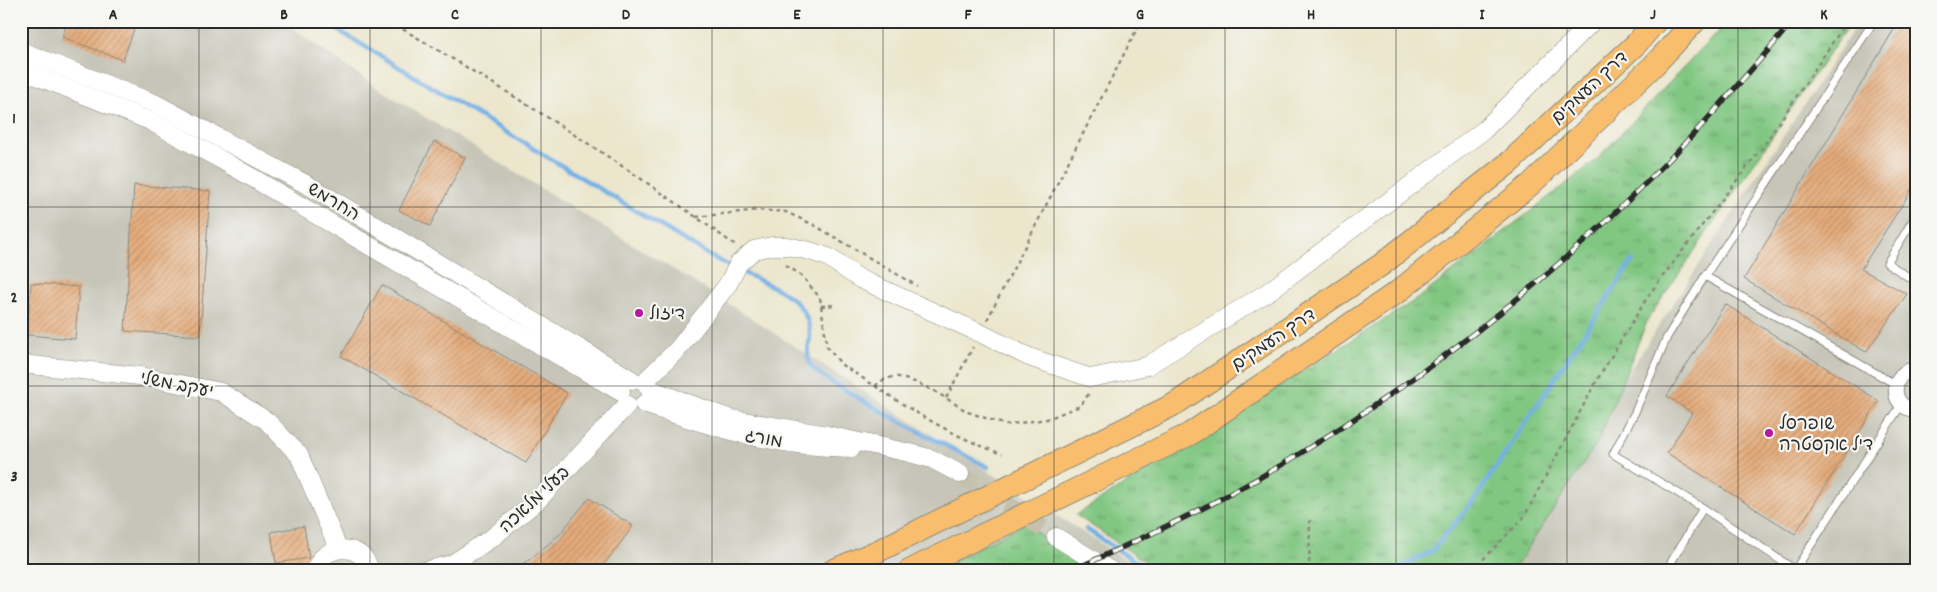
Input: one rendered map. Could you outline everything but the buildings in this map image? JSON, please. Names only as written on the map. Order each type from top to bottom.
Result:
[{"type":"highway","name":"דרך העמקים","points":[[832,571],[878,551],[1175,404],[1381,265],[1510,162],[1637,43],[1656,21]]},
{"type":"highway","name":"דרך העמקים","points":[[909,571],[1190,434],[1399,290],[1531,184],[1654,65],[1695,21]]},
{"type":"street","points":[[744,259],[754,250],[772,246],[787,246],[828,257],[860,279],[980,333],[1028,357],[1091,378],[1147,366],[1268,292],[1484,130],[1594,21]]},
{"type":"street","name":"החרמש","points":[[21,52],[156,104],[313,188],[636,392]]},
{"type":"street","name":"החרמש","points":[[21,70],[159,126],[636,392]]},
{"type":"street","name":"בעלי מלאכה","points":[[425,571],[452,564],[493,537],[538,500],[636,392],[678,349],[728,284],[744,259]]},
{"type":"street","name":"יעקב משלי","points":[[21,364],[140,376],[221,392],[267,421],[299,455],[338,548]]},
{"type":"street","points":[[1916,369],[1902,374],[1895,384],[1896,396],[1901,405],[1916,410]]},
{"type":"street","name":"מורג","points":[[636,392],[731,419],[826,435],[932,459],[960,474]]},
{"type":"street","points":[[1056,537],[1111,571]]},
{"type":"street","points":[[315,571],[322,557],[329,551],[338,548],[357,552],[364,558],[370,571]]},
{"type":"lane","points":[[1874,21],[1705,276],[1667,337],[1635,412],[1613,454],[1703,508],[1795,570],[1901,405]]},
{"type":"lane","points":[[1916,215],[1887,263],[1916,282]]},
{"type":"lane","points":[[1705,276],[1895,384]]},
{"type":"lane","points":[[1666,571],[1703,508]]},
{"type":"path","points":[[389,21],[480,75],[620,164],[744,259]]},
{"type":"path","points":[[946,398],[1141,21]]},
{"type":"path","points":[[1472,571],[1524,517],[1597,380],[1650,293],[1764,145],[1846,21]]},
{"type":"path","points":[[786,265],[802,276],[820,298],[827,347],[842,365],[896,400],[957,435],[1002,454]]},
{"type":"path","points":[[821,306],[837,304]]},
{"type":"path","points":[[875,386],[883,380],[895,376],[915,382],[968,412],[1006,425],[1047,419],[1080,406],[1089,394],[1091,378]]},
{"type":"path","points":[[1309,571],[1310,520]]},
{"type":"shaded area","points":[[21,21],[283,22],[376,87],[710,292],[1143,571],[21,571]]},
{"type":"shaded area","points":[[1859,21],[1916,21],[1916,571],[1498,571]]},
{"type":"green space","points":[[1728,21],[1851,21],[1648,319],[1598,441],[1513,571],[1159,571],[1076,515],[1420,297],[1595,161]]},
{"type":"green space","points":[[1024,523],[1089,571],[935,571]]},
{"type":"waterway","points":[[323,21],[733,268]]},
{"type":"waterway","points":[[1395,571],[1433,550],[1477,496],[1633,260]]},
{"type":"waterway","points":[[740,271],[776,288],[796,302],[808,323],[810,364],[820,375],[884,413],[988,467]]},
{"type":"waterway","points":[[1086,529],[1150,571]]},
{"type":"tunnel","points":[[960,474],[1056,537]]},
{"type":"railway","points":[[1071,571],[1181,519],[1288,461],[1408,382],[1466,339],[1577,248],[1630,199],[1729,95],[1792,21]]},
{"type":"place","name":"דיזול","points":[[639,313]]},
{"type":"place","name":"שופרסל דיל אקסטרה","points":[[1769,433]]}]
